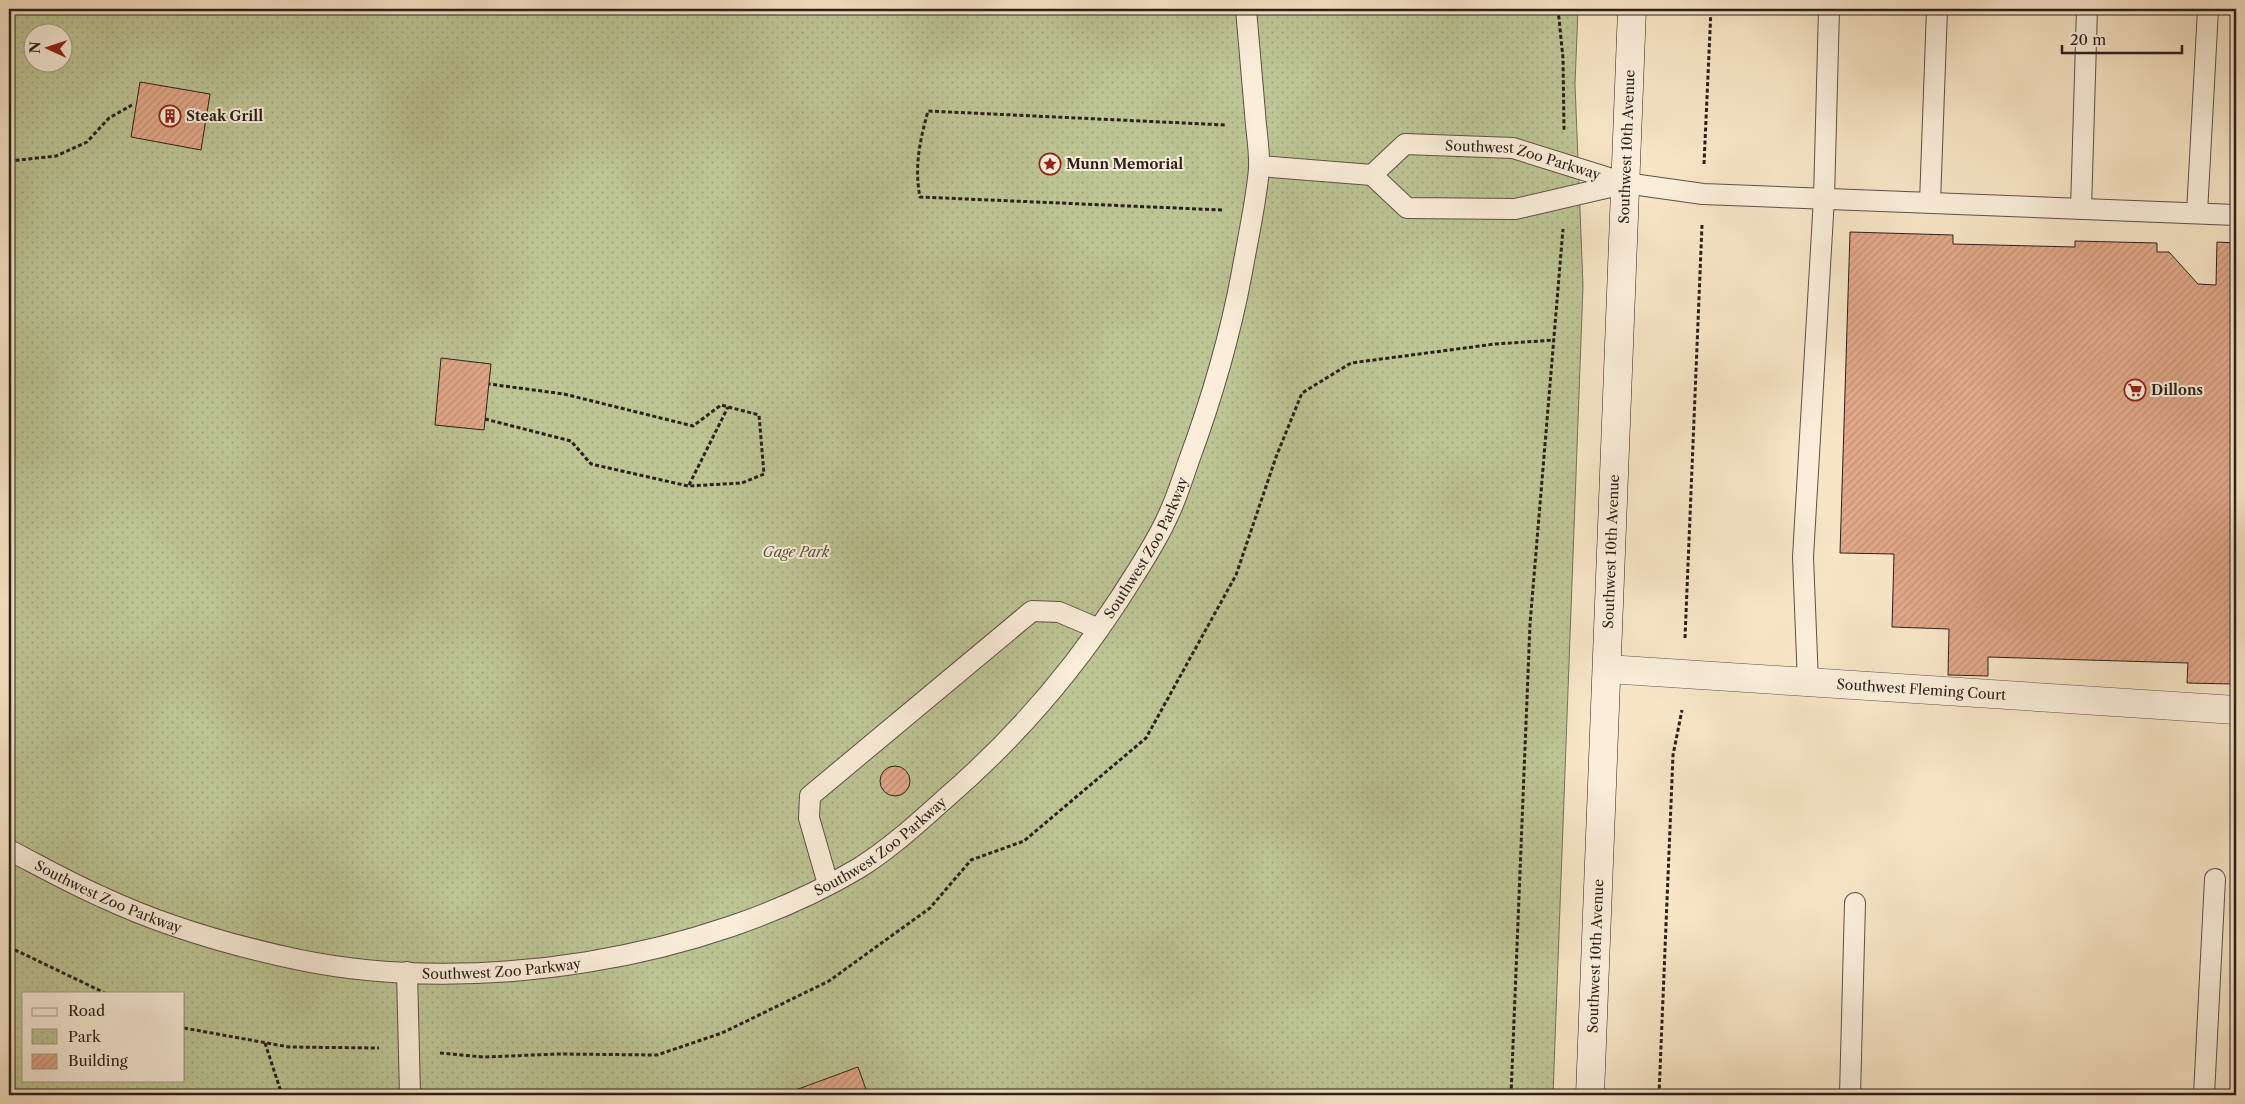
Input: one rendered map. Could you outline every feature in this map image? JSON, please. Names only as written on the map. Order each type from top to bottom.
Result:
[{"type":"main road","name":"Southwest 10th Avenue","points":[[1590,1095],[1632,9]]},
{"type":"main road","name":"Southwest Fleming Court","points":[[1607,669],[2236,710]]},
{"type":"lane","name":"Southwest Zoo Parkway","points":[[9,850],[105,899],[198,934],[302,960],[407,972],[467,973],[525,970],[582,963],[641,951],[698,937],[754,917],[861,867],[902,836],[982,767],[1019,729],[1087,647],[1144,560],[1170,514],[1206,415],[1234,314],[1259,166],[1246,9]]},
{"type":"lane","points":[[1808,682],[1803,557],[1824,198],[1829,9]]},
{"type":"lane","points":[[1930,202],[1937,9]]},
{"type":"lane","points":[[2081,209],[2087,9]]},
{"type":"lane","points":[[2197,213],[2208,9]]},
{"type":"lane","name":"Southwest Zoo Parkway","points":[[1404,144],[1513,148],[1626,183],[1515,209],[1407,208],[1372,175],[1404,144]]},
{"type":"lane","points":[[1259,166],[1372,175]]},
{"type":"lane","points":[[1626,183],[1703,194],[2236,215]]},
{"type":"lane","points":[[828,884],[809,818],[810,796],[1032,611],[1059,612],[1099,629]]},
{"type":"lane","points":[[2204,1095],[2215,879]]},
{"type":"lane","points":[[1850,1095],[1855,903]]},
{"type":"lane","points":[[407,972],[410,1095]]},
{"type":"path","points":[[1558,9],[1563,58],[1564,164]]},
{"type":"path","points":[[1659,1095],[1673,755],[1682,711],[1711,9]]},
{"type":"path","points":[[9,161],[56,156],[87,142],[109,118],[132,105]]},
{"type":"path","points":[[1222,210],[920,197],[916,179],[919,144],[928,111],[1227,125]]},
{"type":"path","points":[[1511,1095],[1530,624],[1565,197]]},
{"type":"path","points":[[485,418],[571,441],[592,464],[688,486],[742,482],[764,474],[759,415],[721,405],[693,426],[564,394],[489,384]]},
{"type":"path","points":[[688,486],[728,407]]},
{"type":"path","points":[[9,947],[103,992]]},
{"type":"path","points":[[185,1028],[288,1047],[375,1048]]},
{"type":"path","points":[[265,1043],[282,1095]]},
{"type":"green space","name":"Gage Park","points":[[9,9],[1578,9],[1575,84],[1583,286],[1553,1095],[9,1095]]},
{"type":"building","name":"Steak Grill","points":[[140,82],[210,94],[201,150],[131,137]]},
{"type":"building","points":[[1850,232],[1953,235],[1953,244],[2075,247],[2075,241],[2157,243],[2157,252],[2169,252],[2198,284],[2216,285],[2217,242],[2236,243],[2236,641],[2232,641],[2231,684],[2187,683],[2188,663],[1988,657],[1988,676],[1948,675],[1949,629],[1892,627],[1894,554],[1840,553]]},
{"type":"building","points":[[441,358],[491,364],[484,430],[435,425]]},
{"type":"building","points":[[895,766],[906,770],[910,781],[906,792],[895,796],[884,792],[880,781],[884,770]]},
{"type":"building","points":[[858,1067],[868,1095],[782,1095]]},
{"type":"place","name":"Steak Grill","points":[[170,116]]},
{"type":"place","name":"Munn Memorial","points":[[1050,164]]},
{"type":"place","name":"Dillons","points":[[2135,390]]}]
